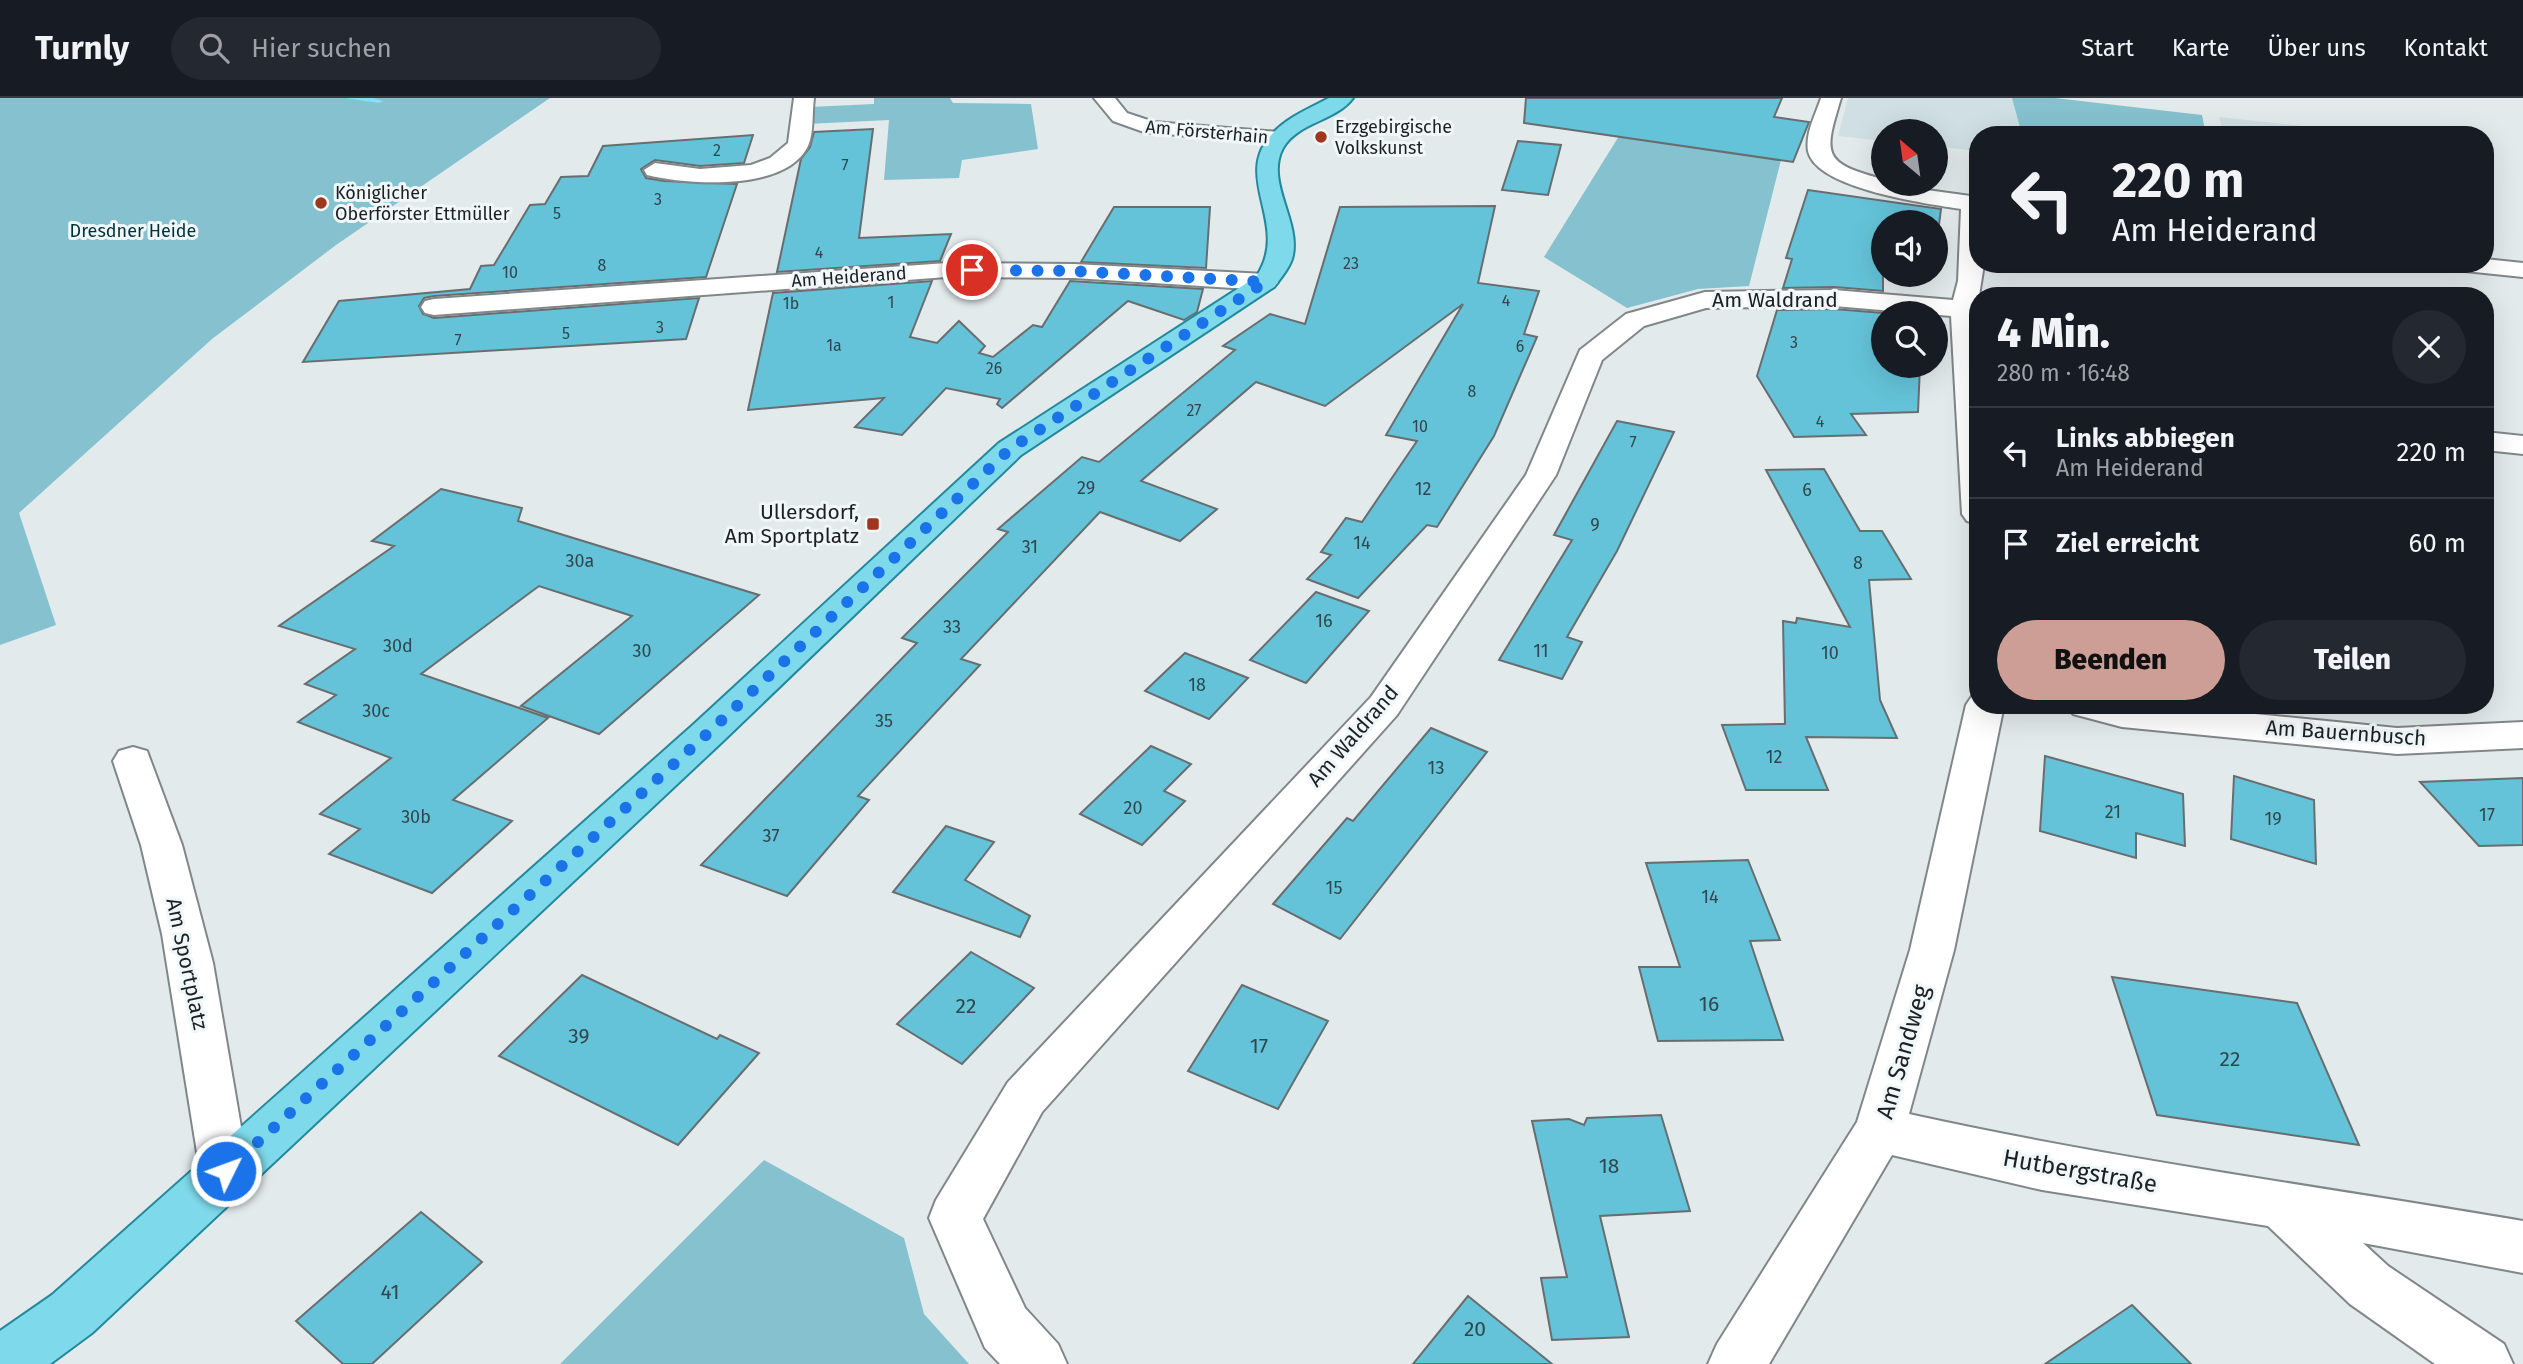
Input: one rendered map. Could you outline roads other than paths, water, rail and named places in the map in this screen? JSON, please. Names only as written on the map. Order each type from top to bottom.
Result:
[{"type":"main road","points":[[2,1364],[72,1314],[708,733],[1010,449],[1265,282],[1281,255],[1281,228],[1268,174],[1269,154],[1279,138],[1343,98]]},
{"type":"street","points":[[655,170],[677,176],[732,174],[777,164],[798,145],[804,98]]},
{"type":"street","name":"Am Försterhain","points":[[1104,98],[1120,117],[1152,128],[1279,138]]},
{"type":"street","points":[[1831,98],[1818,144],[1826,164],[1881,187],[1969,203]]},
{"type":"street","points":[[2494,267],[2523,270]]},
{"type":"street","name":"Am Heiderand","points":[[434,307],[947,270],[1074,271],[1265,282]]},
{"type":"street","points":[[1969,289],[1964,309],[1969,353]]},
{"type":"street","name":"Am Waldrand","points":[[1038,1364],[1005,1328],[955,1218],[1025,1097],[1384,706],[1541,475],[1590,356],[1635,320],[1705,300],[1834,298],[1964,309]]},
{"type":"street","points":[[2494,442],[2523,445]]},
{"type":"street","name":"Am Sandweg","points":[[1737,1364],[1880,1130],[1932,950],[1983,714]]},
{"type":"street","name":"Am Bauernbusch","points":[[2122,714],[2397,741],[2523,735]]},
{"type":"street","name":"Am Sportplatz","points":[[133,761],[150,803],[196,993],[215,1132],[226,1171]]},
{"type":"street","name":"Hutbergstraße","points":[[1880,1130],[2042,1167],[2281,1204],[2523,1247]]},
{"type":"street","points":[[2281,1204],[2370,1286],[2484,1364]]},
{"type":"waterway","points":[[349,98],[379,101]]},
{"type":"place","name":"Erzgebirgische Volkskunst","points":[[1321,137]]},
{"type":"place","name":"Königlicher Oberförster Ettmüller","points":[[321,203]]},
{"type":"place","name":"Ullersdorf, Am Sportplatz","points":[[873,524]]},
{"type":"park label","name":"Dresdner Heide","points":[[133,231]]}]
